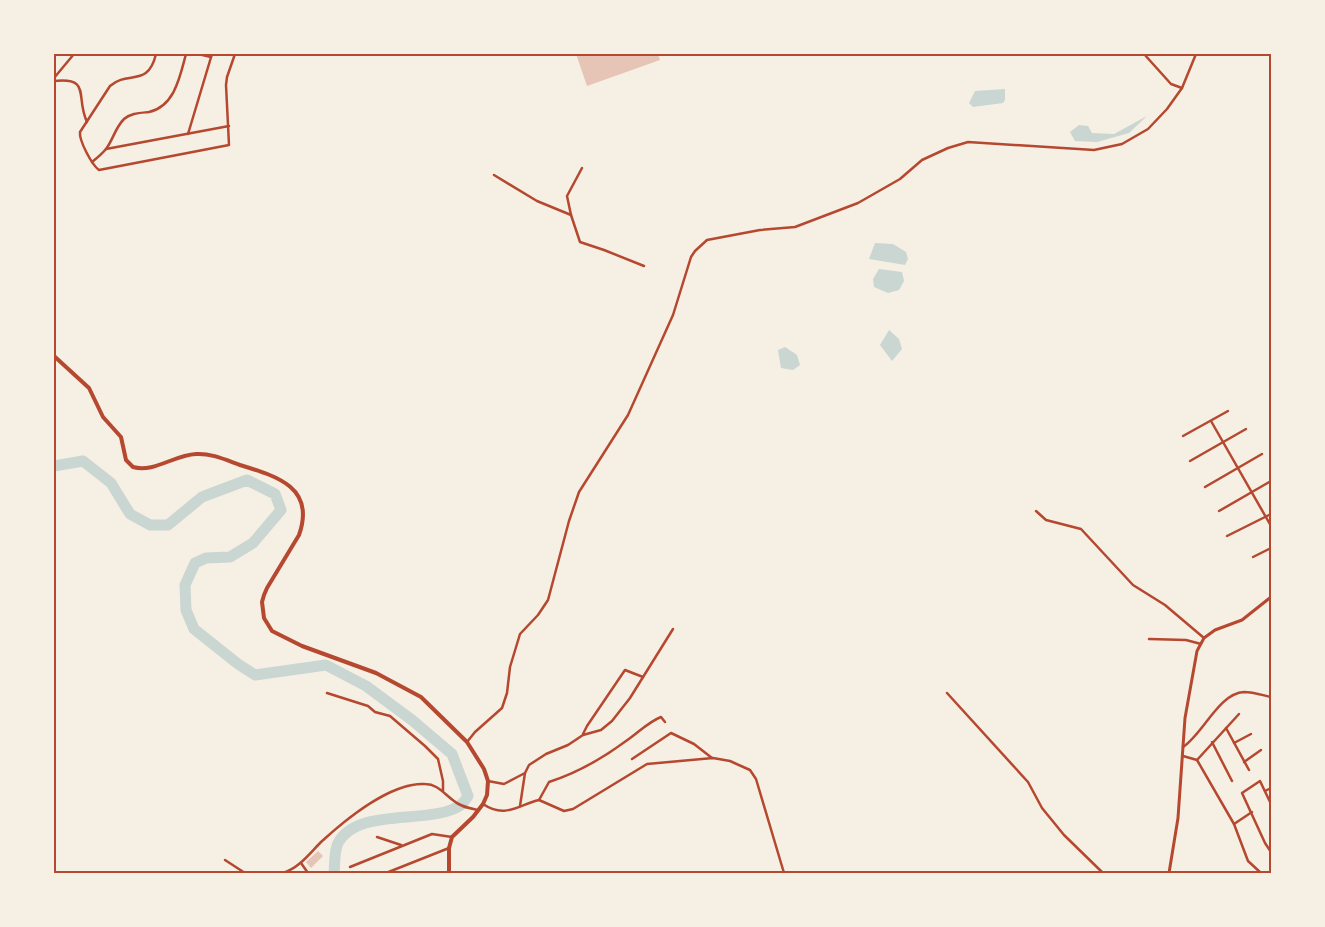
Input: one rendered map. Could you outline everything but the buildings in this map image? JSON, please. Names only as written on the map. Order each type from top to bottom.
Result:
[{"type":"main road","points":[[54,356],[89,388],[103,417],[121,437],[126,460],[132,467],[147,468],[188,455],[203,454],[270,475],[288,484],[297,495],[301,502],[302,526],[299,535],[264,595],[262,611],[267,625],[272,631],[286,640],[355,664],[421,697],[467,742],[479,760],[488,780],[487,795],[483,804],[452,837],[449,848],[449,873]]},
{"type":"street","points":[[54,79],[74,54]]},
{"type":"street","points":[[156,54],[153,65],[147,72],[134,78],[114,82],[110,86],[80,132],[80,136],[97,169],[102,170],[229,145],[226,85],[236,54]]},
{"type":"street","points":[[92,162],[106,149],[120,123],[126,118],[134,114],[156,110],[169,100],[186,54]]},
{"type":"street","points":[[188,134],[212,55],[198,54]]},
{"type":"street","points":[[1144,54],[1171,84],[1182,88]]},
{"type":"street","points":[[467,742],[474,732],[502,708],[507,693],[510,667],[520,634],[538,615],[548,600],[569,521],[579,492],[628,415],[673,315],[691,258],[695,251],[707,240],[760,230],[795,227],[833,213],[858,203],[900,179],[922,160],[948,148],[968,142],[1094,150],[1122,144],[1148,129],[1168,109],[1182,88],[1196,54]]},
{"type":"street","points":[[54,79],[72,80],[78,84],[80,87],[82,109],[87,122]]},
{"type":"street","points":[[106,149],[228,126]]},
{"type":"street","points":[[582,168],[567,196],[580,242],[644,266]]},
{"type":"street","points":[[494,175],[537,201],[571,215]]},
{"type":"street","points":[[1183,436],[1228,411]]},
{"type":"street","points":[[1211,421],[1271,526]]},
{"type":"street","points":[[1190,461],[1246,429]]},
{"type":"street","points":[[1205,487],[1262,454]]},
{"type":"street","points":[[1219,511],[1271,481]]},
{"type":"street","points":[[1036,511],[1046,520],[1081,529],[1133,585],[1166,605],[1204,638]]},
{"type":"street","points":[[1226,536],[1271,514]]},
{"type":"street","points":[[1253,557],[1271,548]]},
{"type":"street","points":[[1169,873],[1178,818],[1185,718],[1197,651],[1204,638],[1215,630],[1242,620],[1271,597]]},
{"type":"street","points":[[520,806],[525,773],[529,765],[540,757],[583,736],[601,730],[612,721],[630,698],[673,629]]},
{"type":"street","points":[[1149,639],[1186,640],[1201,644]]},
{"type":"street","points":[[583,736],[587,726],[625,670],[643,677]]},
{"type":"street","points":[[947,692],[1028,782],[1042,808],[1064,835],[1103,873]]},
{"type":"street","points":[[1182,748],[1188,744],[1227,697],[1241,692],[1254,692],[1271,697]]},
{"type":"street","points":[[327,693],[368,706],[376,712],[390,716],[438,759],[443,781],[443,791]]},
{"type":"street","points":[[1197,760],[1239,714]]},
{"type":"street","points":[[483,804],[502,812],[510,811],[539,800],[550,782],[571,775],[625,742],[661,716],[665,722]]},
{"type":"street","points":[[1226,728],[1249,770]]},
{"type":"street","points":[[632,759],[671,733],[694,744],[713,758]]},
{"type":"street","points":[[1234,744],[1251,734]]},
{"type":"street","points":[[1212,742],[1232,781]]},
{"type":"street","points":[[1244,762],[1261,750]]},
{"type":"street","points":[[1182,756],[1197,760],[1234,824],[1248,861],[1261,873]]},
{"type":"street","points":[[539,800],[564,811],[573,809],[647,764],[713,758],[730,761],[750,770],[756,779],[784,873]]},
{"type":"street","points":[[488,780],[504,784],[525,773]]},
{"type":"street","points":[[1271,804],[1260,781],[1242,793],[1271,852]]},
{"type":"street","points":[[283,873],[301,864],[323,840],[352,815],[395,790],[411,784],[426,784],[443,791],[455,802],[465,807],[478,810]]},
{"type":"street","points":[[1265,791],[1271,788]]},
{"type":"street","points":[[1234,824],[1252,812]]},
{"type":"street","points":[[350,867],[432,834],[452,837]]},
{"type":"street","points":[[377,837],[403,846]]},
{"type":"street","points":[[386,873],[449,848]]},
{"type":"street","points":[[225,860],[244,873]]},
{"type":"street","points":[[301,864],[308,873]]},
{"type":"shaded area","points":[[1005,89],[1005,100],[1003,103],[973,107],[969,103],[975,91]]},
{"type":"shaded area","points":[[1147,116],[1129,133],[1097,142],[1075,141],[1070,132],[1079,125],[1088,126],[1092,133],[1114,134]]},
{"type":"shaded area","points":[[875,243],[893,244],[906,252],[908,259],[905,265],[869,259]]},
{"type":"shaded area","points":[[879,269],[902,272],[904,281],[899,290],[888,293],[874,287],[873,279]]},
{"type":"shaded area","points":[[889,330],[899,339],[902,349],[892,361],[880,345]]},
{"type":"shaded area","points":[[785,347],[797,355],[800,365],[793,370],[781,368],[778,350]]},
{"type":"waterway","points":[[54,466],[83,461],[111,483],[130,514],[150,525],[168,525],[202,497],[247,480],[275,494],[281,510],[253,543],[230,557],[206,558],[195,563],[185,585],[186,610],[194,629],[255,675],[326,665],[366,686],[412,720],[452,754],[468,796],[461,805],[448,811],[432,815],[378,820],[361,824],[348,832],[338,843],[335,854],[334,873]]}]
